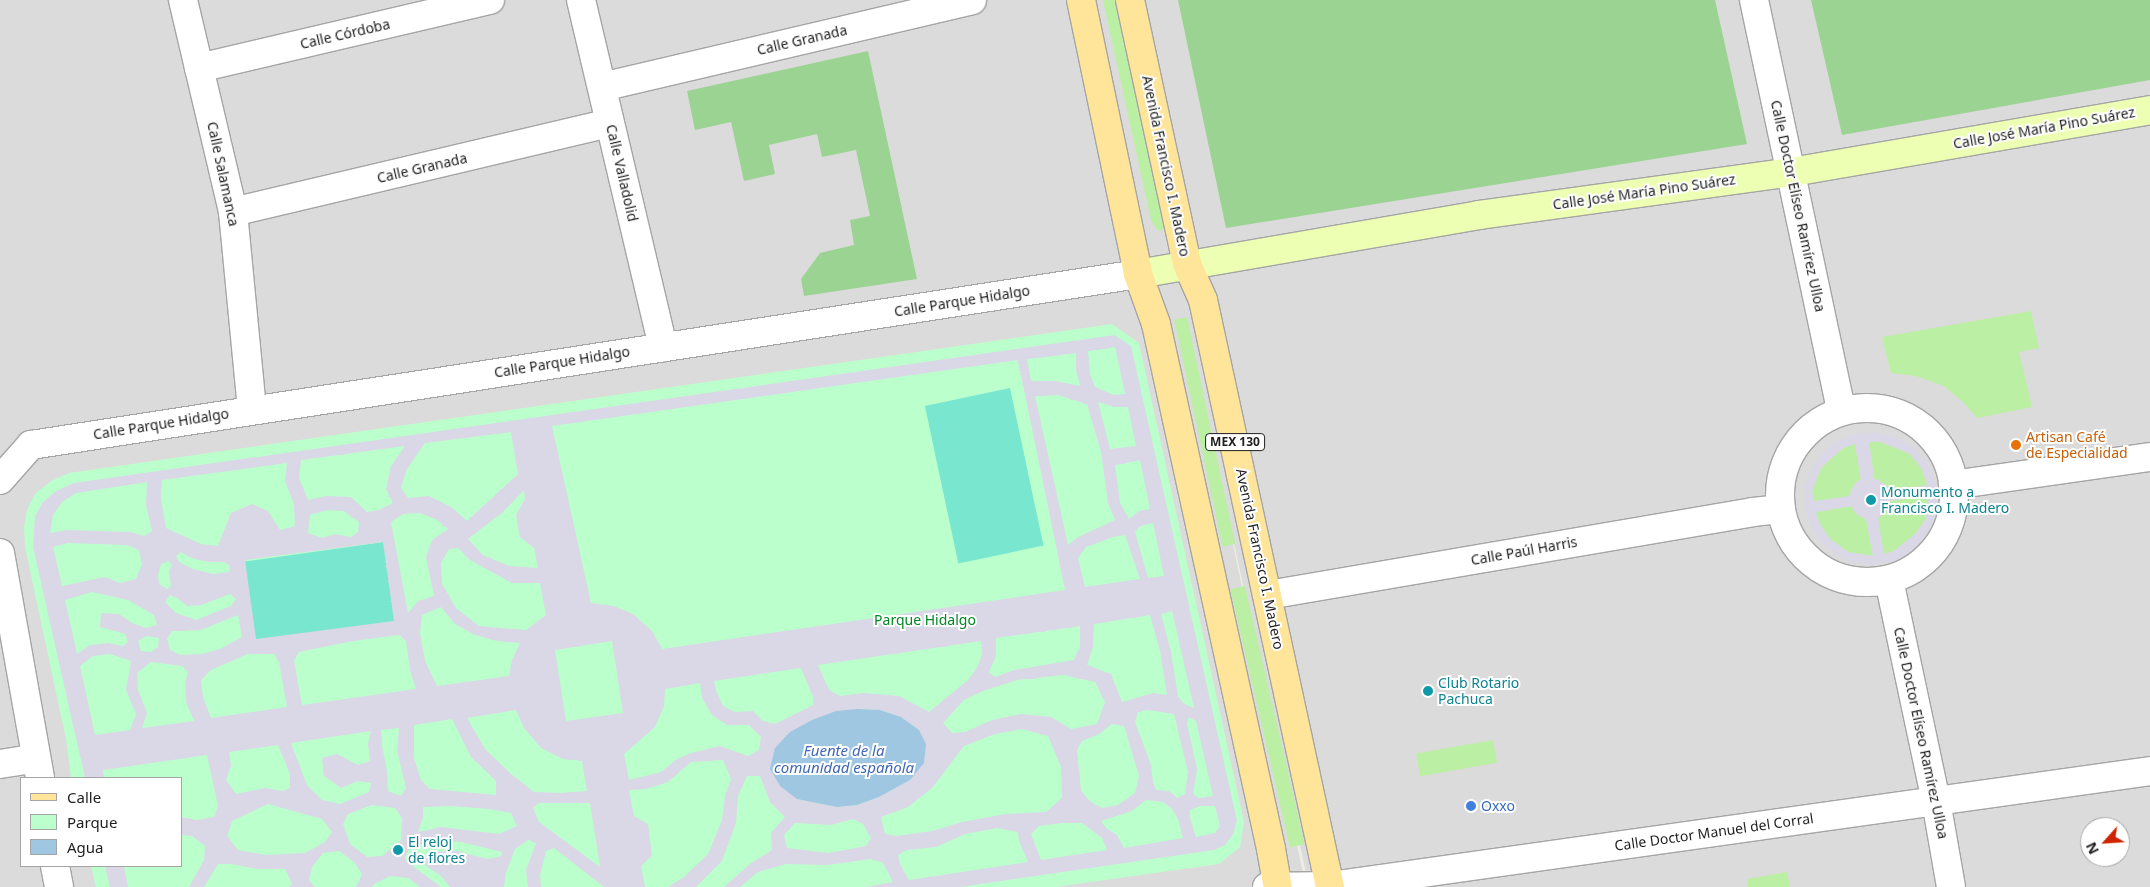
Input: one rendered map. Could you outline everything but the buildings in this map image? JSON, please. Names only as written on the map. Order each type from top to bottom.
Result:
[{"type":"main road","points":[[1081,0],[1138,274],[1156,324],[1274,887]]},
{"type":"main road","name":"Avenida Francisco I. Madero","points":[[1130,0],[1187,264],[1204,300],[1330,886]]},
{"type":"main road","name":"Calle José María Pino Suárez","points":[[1138,274],[1187,264],[1479,216],[1792,172],[2150,110]]},
{"type":"street","name":"Calle Salamanca","points":[[183,0],[233,212],[252,410]]},
{"type":"street","name":"Calle Córdoba","points":[[199,68],[490,0]]},
{"type":"street","name":"Calle Valladolid","points":[[581,0],[663,347]]},
{"type":"street","name":"Calle Granada","points":[[602,87],[972,0]]},
{"type":"street","name":"Calle Doctor Elíseo Ramírez Ulloa","points":[[1754,0],[1792,172],[1841,411]]},
{"type":"street","name":"Calle Granada","points":[[233,212],[610,124]]},
{"type":"street","name":"Calle Parque Hidalgo","points":[[0,480],[31,445],[1138,274]]},
{"type":"street","points":[[1866,408],[1891,412],[1914,422],[1933,439],[1946,460],[1953,485],[1950,518],[1945,534],[1931,555],[1912,570],[1889,580],[1864,582],[1841,578],[1819,568],[1801,552],[1788,532],[1781,509],[1780,484],[1787,460],[1800,438],[1819,422],[1841,411],[1866,408]]},
{"type":"street","points":[[1953,485],[2150,457]]},
{"type":"street","name":"Calle Paúl Harris","points":[[1268,595],[1752,512],[1781,509]]},
{"type":"street","points":[[0,553],[38,768],[0,764]]},
{"type":"street","name":"Calle Doctor Elíseo Ramírez Ulloa","points":[[1889,580],[1936,801],[1951,887]]},
{"type":"street","name":"Calle Doctor Manuel del Corral","points":[[1274,887],[1330,886],[2150,771]]},
{"type":"street","points":[[55,867],[59,887]]},
{"type":"shaded area","points":[[0,0],[1113,0],[1173,271],[0,458]]},
{"type":"shaded area","points":[[1115,0],[2150,0],[2150,109],[1174,270]]},
{"type":"shaded area","points":[[2150,111],[2150,887],[1309,887],[1185,319],[1306,887],[0,887],[0,459],[1174,271]]},
{"type":"shaded area","points":[[1115,335],[1131,346],[1237,821],[1233,834],[1225,845],[1214,850],[960,887],[865,887],[893,882],[883,863],[871,859],[827,865],[786,864],[758,872],[740,887],[724,887],[751,863],[772,850],[771,833],[785,817],[770,802],[760,776],[747,776],[738,796],[736,823],[722,861],[696,887],[668,887],[684,877],[708,854],[722,820],[725,796],[731,779],[723,760],[691,762],[668,782],[646,789],[629,790],[634,816],[648,824],[652,856],[641,866],[645,887],[604,887],[554,848],[546,851],[540,875],[541,887],[528,887],[526,870],[536,843],[528,840],[515,849],[506,873],[504,887],[450,887],[441,876],[425,865],[423,858],[430,852],[456,851],[488,859],[501,856],[502,852],[461,842],[442,841],[422,844],[409,850],[405,856],[406,861],[441,887],[420,887],[408,878],[390,876],[374,884],[372,887],[356,887],[362,874],[354,862],[339,851],[323,853],[312,867],[309,880],[315,887],[289,887],[292,884],[285,869],[258,869],[231,864],[218,864],[204,887],[189,887],[204,860],[205,846],[192,836],[182,835],[182,817],[197,820],[214,817],[218,806],[207,755],[103,770],[104,777],[85,777],[33,547],[35,516],[43,502],[56,491],[74,483]],"holes":[[[1115,347],[1125,394],[1114,395],[1095,387],[1090,374],[1088,351]],[[1076,353],[1076,370],[1080,386],[1056,381],[1031,381],[1027,359]],[[1018,360],[1065,590],[662,649],[652,631],[633,614],[614,606],[591,603],[552,426]],[[1058,395],[1087,404],[1101,452],[1108,503],[1115,520],[1078,537],[1068,545],[1035,396]],[[1098,402],[1115,407],[1128,407],[1136,446],[1110,449]],[[511,432],[518,474],[467,521],[451,507],[429,496],[408,498],[401,488],[407,469],[425,443]],[[405,446],[391,466],[386,489],[393,503],[379,510],[367,512],[351,497],[326,496],[308,500],[299,478],[301,460]],[[1140,460],[1150,509],[1139,511],[1129,519],[1120,503],[1115,465]],[[287,463],[285,481],[294,504],[295,526],[280,530],[268,511],[252,504],[231,513],[218,546],[201,544],[166,528],[161,499],[162,480]],[[147,482],[146,505],[152,531],[144,536],[131,532],[67,530],[50,533],[53,515],[62,502],[76,493]],[[524,490],[525,499],[516,515],[520,537],[534,548],[538,568],[509,566],[483,555],[468,539],[503,512]],[[327,510],[344,511],[359,522],[358,532],[351,537],[335,534],[322,538],[308,533],[310,515]],[[420,513],[437,520],[448,529],[432,540],[426,557],[434,596],[418,601],[408,613],[391,522],[403,514]],[[1153,523],[1164,576],[1148,578],[1135,532],[1140,526]],[[1125,535],[1140,579],[1085,587],[1078,558],[1086,547],[1113,537]],[[383,542],[394,621],[256,639],[245,560]],[[68,543],[127,545],[139,550],[142,564],[136,579],[120,583],[105,577],[62,586],[53,547]],[[458,548],[470,560],[512,583],[540,583],[546,615],[526,630],[479,626],[456,608],[442,584],[441,563],[449,549]],[[181,552],[194,559],[224,562],[230,566],[229,572],[213,574],[193,569],[179,562],[176,556]],[[169,561],[172,565],[169,571],[171,586],[167,589],[159,584],[158,575],[161,564]],[[92,592],[128,600],[154,615],[157,625],[146,628],[132,623],[119,614],[101,613],[100,627],[125,634],[128,642],[123,646],[108,643],[90,645],[77,654],[65,600]],[[230,594],[236,599],[231,606],[196,620],[176,613],[165,602],[170,595],[187,606],[201,605]],[[441,607],[455,624],[475,635],[497,641],[520,643],[512,660],[509,676],[437,686],[425,661],[420,633],[422,615]],[[1172,611],[1194,708],[1183,703],[1178,696],[1171,652],[1161,614]],[[238,615],[242,637],[220,649],[202,654],[180,655],[170,650],[167,639],[172,631],[201,630]],[[1150,615],[1160,651],[1167,695],[1153,693],[1122,702],[1111,674],[1087,665],[1093,647],[1094,624]],[[1080,626],[1080,646],[1074,660],[1014,670],[995,677],[989,672],[996,656],[996,638]],[[399,635],[406,641],[410,670],[416,689],[302,705],[294,661],[299,652],[353,641]],[[146,636],[159,638],[158,647],[151,652],[141,651],[138,641]],[[612,641],[623,713],[566,721],[555,650]],[[981,641],[982,654],[978,666],[968,680],[929,712],[899,696],[864,693],[840,696],[829,690],[818,665]],[[110,654],[131,661],[126,690],[136,714],[130,730],[95,735],[80,666],[93,656]],[[248,654],[274,654],[279,662],[287,707],[211,718],[203,697],[201,680],[211,670]],[[151,662],[182,666],[188,672],[185,683],[186,702],[194,721],[142,728],[147,713],[138,690],[137,673]],[[801,668],[813,697],[813,705],[775,724],[763,721],[753,711],[735,712],[723,706],[714,681]],[[1064,675],[1095,682],[1105,702],[1097,724],[1071,729],[1051,717],[1021,714],[992,720],[965,732],[952,733],[943,723],[964,700],[983,691],[1017,680]],[[700,683],[702,698],[712,715],[727,725],[749,725],[761,737],[759,750],[748,756],[720,746],[691,753],[677,759],[661,772],[629,780],[624,754],[655,727],[664,706],[665,689]],[[858,709],[880,710],[901,717],[919,730],[910,780],[879,797],[857,805],[837,807],[797,799]],[[516,710],[524,728],[541,748],[563,759],[582,761],[587,791],[561,793],[534,792],[511,774],[485,749],[467,718]],[[1147,710],[1174,714],[1188,772],[1185,794],[1177,798],[1169,791],[1156,790],[1151,765],[1135,722],[1138,712]],[[1189,717],[1196,721],[1213,796],[1199,798],[1193,794],[1197,769],[1187,723]],[[452,719],[471,757],[496,781],[496,795],[430,789],[421,780],[414,758],[414,725]],[[1112,724],[1124,726],[1139,776],[1135,793],[1118,805],[1102,808],[1091,802],[1081,791],[1077,750],[1082,741],[1099,734]],[[399,728],[397,751],[406,788],[401,796],[388,791],[381,730]],[[1022,729],[1048,736],[1061,767],[1062,798],[1046,812],[1006,814],[962,822],[932,831],[897,836],[885,834],[881,817],[908,807],[932,788],[964,746],[995,734]],[[371,731],[368,744],[370,761],[358,765],[337,754],[322,758],[324,776],[341,788],[358,781],[371,783],[369,792],[340,804],[322,800],[307,785],[291,743]],[[278,745],[290,774],[290,788],[283,791],[265,788],[236,794],[226,780],[231,766],[229,752]],[[1146,800],[1163,802],[1172,809],[1178,819],[1183,838],[1124,848],[1117,835],[1106,828],[1101,821],[1132,811]],[[539,803],[590,803],[600,867],[539,822],[533,808]],[[268,804],[322,819],[332,832],[325,842],[305,853],[266,855],[238,850],[227,836],[232,821]],[[372,805],[395,808],[402,818],[401,840],[382,856],[367,857],[350,844],[343,824],[348,814]],[[451,806],[511,813],[517,826],[499,834],[441,827],[418,832],[423,818],[423,807]],[[1201,806],[1215,806],[1220,826],[1215,833],[1196,837],[1190,818],[1190,810]],[[853,819],[863,824],[871,838],[866,846],[829,853],[787,848],[784,835],[795,823],[831,825]],[[1082,823],[1102,838],[1107,850],[1041,860],[1031,834],[1039,826]],[[997,828],[1018,832],[1019,841],[1028,862],[909,880],[900,864],[898,855],[907,850],[936,847],[965,834]]]},
{"type":"shaded area","points":[[1010,388],[1043,545],[958,564],[925,406]]},
{"type":"shaded area","points":[[1860,433],[1881,433],[1901,439],[1918,451],[1930,468],[1937,489],[1936,511],[1928,533],[1912,551],[1892,562],[1870,565],[1847,560],[1827,548],[1813,531],[1805,509],[1805,488],[1812,468],[1824,451],[1841,439]],"holes":[[[1869,442],[1881,442],[1910,454],[1922,469],[1927,485],[1889,491],[1886,485],[1874,478]],[[1855,444],[1861,479],[1851,489],[1850,496],[1814,501],[1812,491],[1821,468],[1843,448]],[[1875,494],[1877,504],[1866,505],[1864,495]],[[1929,495],[1925,520],[1916,533],[1894,551],[1884,554],[1878,518],[1889,509],[1890,501]],[[1852,506],[1855,513],[1866,519],[1873,556],[1848,552],[1830,539],[1819,522],[1816,512]]]},
{"type":"shaded area","points":[[384,542],[395,621],[256,641],[244,562]]},
{"type":"shaded area","points":[[105,867],[124,867],[128,887],[110,887]]},
{"type":"green space","points":[[1103,0],[1119,0],[1167,216],[1165,229],[1158,231],[1151,220]]},
{"type":"green space","points":[[1178,0],[1715,0],[1747,144],[1226,228]]},
{"type":"green space","points":[[1811,0],[2150,0],[2150,80],[1842,135]]},
{"type":"green space","points":[[868,51],[917,279],[804,296],[801,279],[820,253],[854,245],[850,220],[870,216],[856,150],[822,157],[817,134],[769,145],[775,174],[744,181],[731,122],[695,130],[687,91]]},
{"type":"green space","points":[[2031,311],[2039,348],[2019,352],[2032,407],[1977,418],[1965,404],[1944,386],[1916,376],[1891,373],[1882,337]]},
{"type":"green space","points":[[1187,317],[1235,544],[1223,547],[1174,320]]},
{"type":"green space","name":"Parque Hidalgo","points":[[1112,324],[1139,343],[1244,822],[1240,847],[1219,864],[1055,887],[96,887],[91,867],[182,867],[182,777],[71,777],[66,739],[25,547],[24,527],[27,510],[35,494],[51,481],[69,473]]},
{"type":"green space","points":[[1869,442],[1881,442],[1910,454],[1922,469],[1928,485],[1889,491],[1886,485],[1874,478]]},
{"type":"green space","points":[[1855,444],[1861,479],[1855,483],[1850,496],[1814,502],[1812,491],[1821,468],[1843,448]]},
{"type":"green space","points":[[1929,495],[1925,520],[1916,533],[1894,551],[1883,554],[1878,518],[1884,514],[1890,501]]},
{"type":"green space","points":[[1852,506],[1860,517],[1866,519],[1873,556],[1848,552],[1830,539],[1819,522],[1816,512]]},
{"type":"green space","points":[[1245,586],[1305,844],[1290,848],[1230,589]]},
{"type":"green space","points":[[1493,740],[1497,763],[1420,776],[1416,754]]},
{"type":"green space","points":[[1787,872],[1790,887],[1748,887],[1747,879]]},
{"type":"water","name":"Fuente de la comunidad española","points":[[880,710],[901,717],[919,730],[926,744],[924,763],[910,780],[879,797],[857,805],[837,807],[797,799],[780,786],[770,769],[775,748],[790,732],[812,720],[836,711]]},
{"type":"place","name":"Artisan Café de Especialidad","points":[[2016,445]]},
{"type":"place","name":"Monumento a Francisco I. Madero","points":[[1871,500]]},
{"type":"place","name":"Club Rotario Pachuca","points":[[1428,691]]},
{"type":"place","name":"Oxxo","points":[[1471,806]]},
{"type":"place","name":"El reloj de flores","points":[[398,850]]}]
